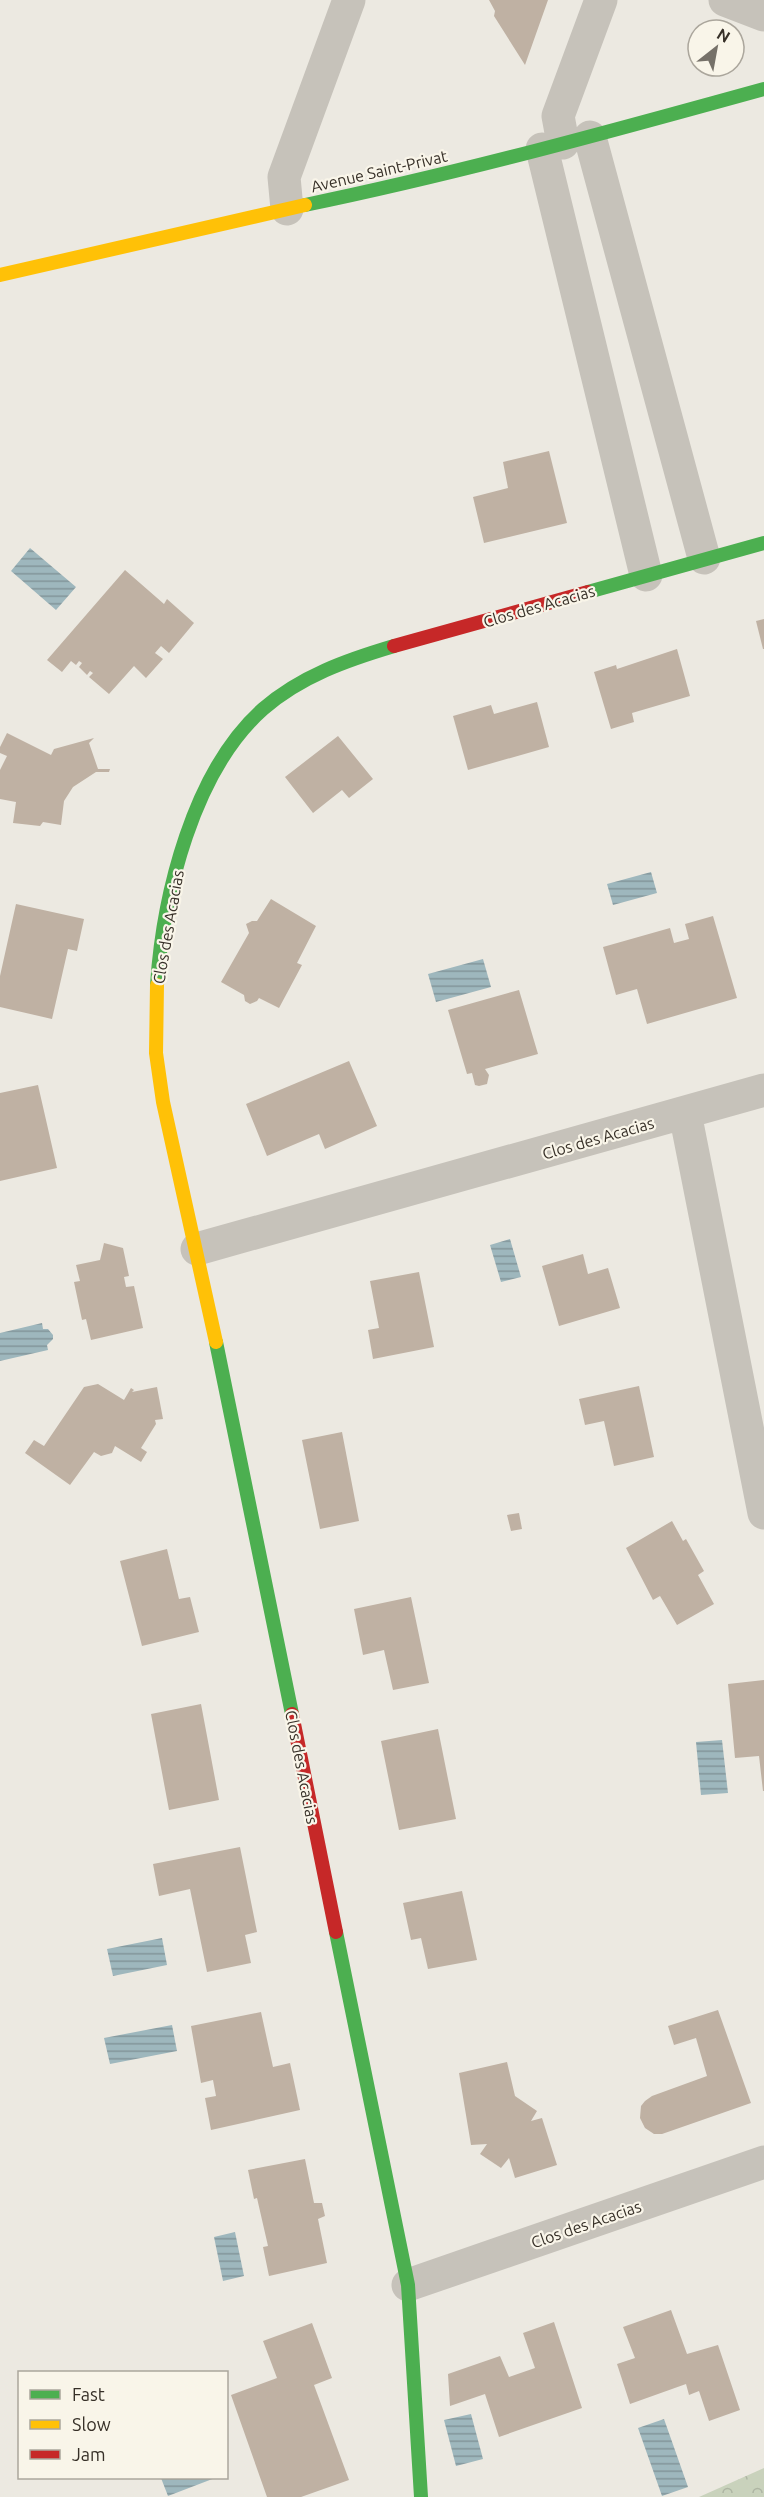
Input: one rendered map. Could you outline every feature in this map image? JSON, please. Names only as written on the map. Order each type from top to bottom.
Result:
[{"type":"street","points":[[287,209],[284,177],[349,0]]},
{"type":"street","points":[[601,0],[558,116],[646,575]]},
{"type":"street","points":[[725,0],[764,15]]},
{"type":"street","name":"Avenue Saint-Privat","points":[[0,275],[381,189],[764,90]]},
{"type":"street","points":[[565,143],[704,558]]},
{"type":"street","name":"Clos des Acacias","points":[[421,2497],[408,2285],[197,1249],[161,1092],[156,1052],[155,1012],[171,891],[198,808],[217,767],[242,732],[272,702],[308,676],[349,659],[764,543]]},
{"type":"street","name":"Clos des Acacias","points":[[197,1249],[764,1090]]},
{"type":"street","points":[[685,1113],[764,1512]]},
{"type":"street","name":"Clos des Acacias","points":[[408,2285],[764,2162]]},
{"type":"green space","points":[[764,2468],[764,2497],[699,2497]]},
{"type":"water","points":[[30,548],[76,587],[56,610],[11,571]]},
{"type":"water","points":[[651,872],[657,893],[613,905],[607,884]]},
{"type":"water","points":[[483,959],[491,987],[436,1002],[428,974]]},
{"type":"water","points":[[510,1239],[521,1277],[501,1282],[490,1245]]},
{"type":"water","points":[[42,1323],[43,1329],[48,1329],[53,1335],[53,1339],[47,1345],[48,1350],[0,1361],[0,1333]]},
{"type":"water","points":[[722,1740],[728,1793],[701,1795],[696,1742]]},
{"type":"water","points":[[162,1938],[167,1965],[113,1976],[107,1949]]},
{"type":"water","points":[[172,2025],[177,2051],[110,2064],[104,2038]]},
{"type":"water","points":[[235,2232],[244,2276],[223,2281],[214,2237]]},
{"type":"water","points":[[471,2414],[483,2459],[456,2466],[444,2420]]},
{"type":"water","points":[[664,2419],[688,2487],[662,2496],[638,2428]]},
{"type":"water","points":[[161,2479],[212,2479],[168,2496]]},
{"type":"building","points":[[489,0],[548,0],[525,65],[494,16],[495,11]]},
{"type":"building","points":[[549,451],[567,523],[484,543],[473,497],[508,488],[503,462]]},
{"type":"building","points":[[125,570],[164,604],[167,599],[194,623],[169,653],[161,646],[155,653],[163,659],[146,678],[134,666],[109,694],[89,677],[93,673],[90,671],[87,675],[79,667],[82,663],[79,661],[76,665],[71,661],[62,672],[47,660]]},
{"type":"building","points":[[764,619],[764,649],[763,649],[756,621]]},
{"type":"building","points":[[677,649],[690,696],[632,713],[634,722],[611,729],[594,672],[616,665],[617,669]]},
{"type":"building","points":[[537,702],[549,747],[468,770],[453,716],[491,705],[494,714]]},
{"type":"building","points":[[7,733],[51,755],[54,749],[94,738],[89,743],[98,769],[110,769],[109,772],[96,772],[73,787],[64,801],[61,825],[43,822],[40,826],[13,823],[16,802],[0,799],[0,770],[7,756],[0,753],[0,747]]},
{"type":"building","points":[[338,736],[373,779],[349,798],[342,790],[313,813],[285,777]]},
{"type":"building","points":[[271,899],[316,926],[297,963],[302,965],[279,1008],[259,998],[250,1004],[245,1001],[244,995],[221,982],[249,933],[246,924],[257,921]]},
{"type":"building","points":[[16,904],[84,919],[77,951],[68,949],[52,1019],[0,1007],[0,976]]},
{"type":"building","points":[[713,916],[737,998],[647,1024],[637,989],[616,995],[603,947],[670,928],[674,943],[689,939],[685,924]]},
{"type":"building","points":[[519,990],[538,1054],[485,1069],[489,1075],[487,1084],[475,1085],[472,1073],[467,1074],[448,1010]]},
{"type":"building","points":[[349,1061],[377,1126],[325,1149],[319,1134],[267,1156],[246,1104]]},
{"type":"building","points":[[38,1085],[57,1168],[0,1181],[0,1093]]},
{"type":"building","points":[[104,1243],[123,1248],[129,1276],[124,1277],[126,1287],[134,1286],[143,1328],[91,1340],[86,1319],[82,1320],[74,1282],[80,1281],[76,1265],[100,1260]]},
{"type":"building","points":[[583,1254],[588,1274],[608,1268],[620,1308],[559,1326],[542,1266]]},
{"type":"building","points":[[419,1272],[434,1347],[373,1359],[368,1330],[379,1328],[370,1281]]},
{"type":"building","points":[[98,1384],[124,1400],[131,1388],[134,1390],[132,1392],[157,1387],[163,1419],[155,1420],[156,1424],[141,1448],[147,1452],[141,1462],[115,1446],[112,1453],[101,1456],[94,1452],[70,1485],[25,1453],[34,1440],[44,1446],[84,1387]]},
{"type":"building","points":[[639,1386],[654,1457],[614,1466],[604,1421],[585,1425],[579,1399]]},
{"type":"building","points":[[342,1432],[359,1521],[320,1529],[302,1440]]},
{"type":"building","points":[[519,1513],[522,1529],[511,1531],[507,1515]]},
{"type":"building","points":[[672,1521],[683,1541],[686,1539],[704,1571],[698,1575],[714,1604],[677,1625],[660,1596],[653,1600],[626,1548]]},
{"type":"building","points":[[167,1549],[179,1599],[190,1597],[199,1632],[142,1646],[120,1561]]},
{"type":"building","points":[[411,1597],[429,1683],[393,1690],[384,1650],[363,1655],[354,1609]]},
{"type":"building","points":[[764,1680],[763,1791],[759,1756],[735,1758],[728,1684]]},
{"type":"building","points":[[201,1704],[219,1800],[169,1810],[151,1714]]},
{"type":"building","points":[[438,1729],[456,1819],[399,1830],[381,1741]]},
{"type":"building","points":[[240,1847],[257,1932],[245,1935],[251,1963],[207,1972],[190,1889],[159,1896],[153,1864]]},
{"type":"building","points":[[462,1891],[477,1960],[428,1969],[421,1938],[411,1940],[403,1903]]},
{"type":"building","points":[[718,2010],[751,2103],[662,2134],[654,2134],[645,2128],[640,2118],[641,2106],[645,2101],[652,2096],[707,2076],[696,2038],[674,2045],[668,2026]]},
{"type":"building","points":[[261,2012],[273,2067],[290,2063],[300,2110],[211,2130],[205,2098],[216,2096],[213,2080],[201,2083],[191,2026]]},
{"type":"building","points":[[507,2062],[515,2096],[537,2111],[531,2121],[542,2118],[557,2165],[515,2178],[509,2158],[501,2168],[480,2154],[487,2144],[471,2145],[459,2073]]},
{"type":"building","points":[[305,2159],[314,2203],[322,2203],[325,2216],[318,2219],[327,2263],[269,2276],[263,2247],[268,2246],[248,2170]]},
{"type":"building","points":[[671,2310],[687,2354],[718,2345],[740,2410],[709,2421],[699,2391],[689,2395],[686,2384],[630,2404],[617,2364],[635,2358],[623,2327]]},
{"type":"building","points":[[554,2322],[582,2408],[499,2437],[485,2394],[450,2406],[448,2374],[500,2356],[509,2377],[535,2368],[523,2333]]},
{"type":"building","points":[[312,2323],[332,2378],[314,2385],[349,2480],[301,2497],[267,2497],[231,2395],[277,2378],[263,2341]]},
{"type":"traffic: fast","points":[[305,205],[363,193],[593,136],[764,89]]},
{"type":"traffic: fast","points":[[588,592],[764,543]]},
{"type":"traffic: fast","points":[[157,985],[166,913],[186,836],[200,800],[218,766],[239,735],[263,709],[293,687],[342,663],[394,646]]},
{"type":"traffic: fast","points":[[216,1342],[292,1714]]},
{"type":"traffic: fast","points":[[336,1932],[408,2285],[421,2497]]},
{"type":"traffic: slow","points":[[0,275],[305,205]]},
{"type":"traffic: slow","points":[[157,985],[156,1053],[163,1102],[216,1342]]},
{"type":"traffic: jam","points":[[394,646],[588,592]]},
{"type":"traffic: jam","points":[[292,1714],[336,1932]]}]
